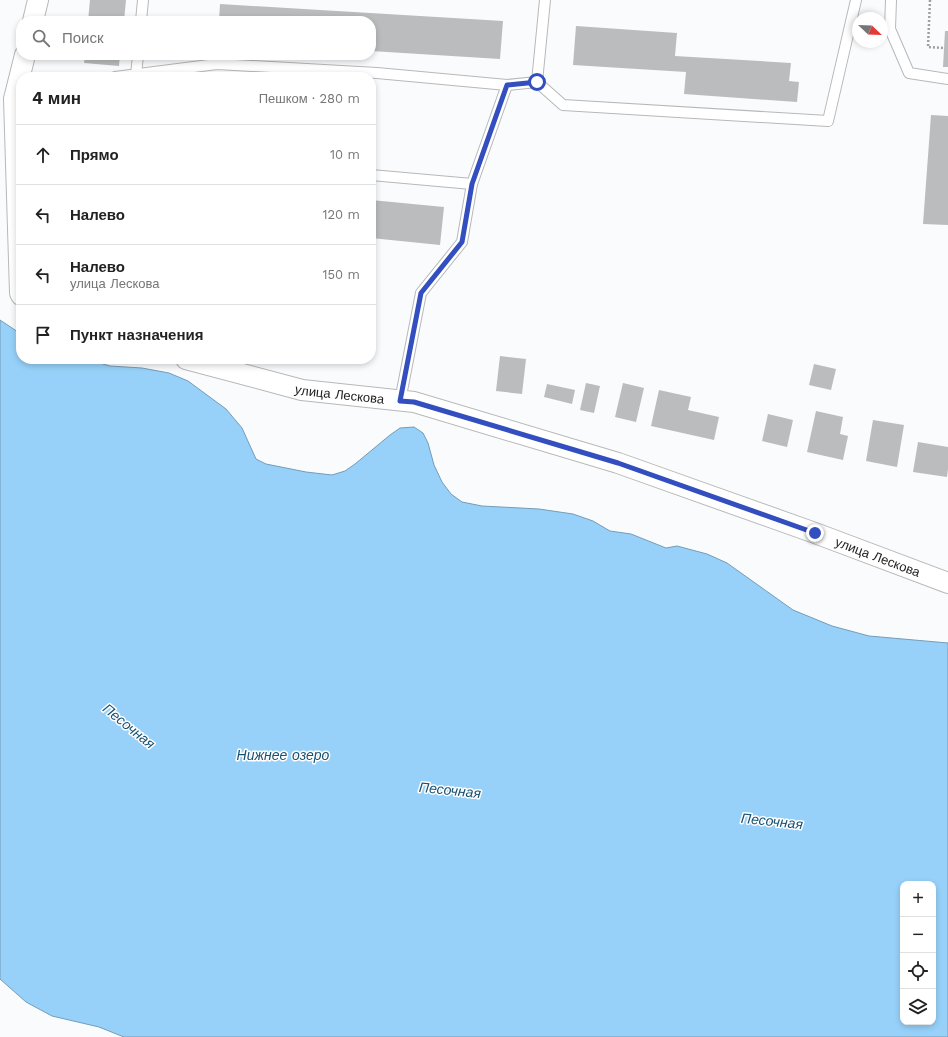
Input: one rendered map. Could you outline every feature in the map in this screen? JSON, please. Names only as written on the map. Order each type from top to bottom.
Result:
[{"type":"street","points":[[34,16],[38,0]]},
{"type":"street","points":[[20,72],[23,60]]},
{"type":"street","points":[[16,85],[12,98],[16,196]]},
{"type":"street","name":"улица Лескова","points":[[205,364],[302,390],[414,402],[618,463],[815,533],[948,583]]},
{"type":"lane","points":[[141,16],[143,0]]},
{"type":"lane","points":[[537,82],[545,0]]},
{"type":"lane","points":[[158,72],[217,64],[377,72],[507,85],[537,82],[563,105],[828,121],[856,0]]},
{"type":"lane","points":[[891,0],[890,29],[909,73],[948,79]]},
{"type":"lane","points":[[136,72],[138,60]]},
{"type":"lane","points":[[400,401],[421,293],[462,242],[472,184],[507,85]]},
{"type":"lane","points":[[376,175],[472,184]]},
{"type":"path","points":[[930,0],[928,46],[944,48]]},
{"type":"water","name":"Нижнее озеро","points":[[0,320],[16,331],[16,364],[103,364],[110,366],[142,368],[169,373],[188,381],[226,409],[242,428],[256,459],[266,464],[306,472],[332,475],[345,471],[400,428],[414,427],[423,433],[428,443],[434,465],[442,482],[451,494],[462,502],[482,506],[539,509],[573,514],[593,521],[610,531],[631,534],[666,548],[677,546],[707,554],[727,563],[793,610],[832,626],[869,636],[948,643],[948,1037],[124,1037],[99,1027],[52,1016],[26,1002],[0,979]]},
{"type":"building","points":[[90,0],[126,0],[124,16],[88,16]]},
{"type":"building","points":[[220,4],[503,21],[500,59],[376,51],[376,16],[219,16]]},
{"type":"building","points":[[576,26],[677,33],[675,56],[791,63],[789,81],[799,82],[797,102],[684,94],[686,72],[573,65]]},
{"type":"building","points":[[945,31],[948,31],[948,67],[943,67]]},
{"type":"building","points":[[84,60],[120,60],[119,66],[84,63]]},
{"type":"building","points":[[931,115],[948,116],[948,225],[923,224]]},
{"type":"building","points":[[376,200],[444,207],[440,245],[376,239]]},
{"type":"building","points":[[500,356],[526,359],[522,394],[496,391]]},
{"type":"building","points":[[814,364],[836,369],[831,390],[809,385]]},
{"type":"building","points":[[586,383],[600,386],[594,413],[580,410]]},
{"type":"building","points":[[623,383],[644,388],[636,422],[615,417]]},
{"type":"building","points":[[547,384],[575,390],[572,404],[544,397]]},
{"type":"building","points":[[659,390],[691,397],[688,410],[719,417],[714,440],[651,426]]},
{"type":"building","points":[[816,411],[843,417],[840,434],[848,436],[843,460],[807,452]]},
{"type":"building","points":[[768,414],[793,420],[787,447],[762,441]]},
{"type":"building","points":[[873,420],[904,425],[897,467],[866,461]]},
{"type":"building","points":[[918,442],[948,447],[947,477],[913,472]]},
{"type":"route","points":[[537,82],[507,85],[472,184],[462,242],[421,293],[400,401],[414,402],[618,463],[815,533]]},
{"type":"water label","name":"Песочная","points":[[129,726]]},
{"type":"water label","name":"Песочная","points":[[450,790]]},
{"type":"water label","name":"Песочная","points":[[772,821]]}]
